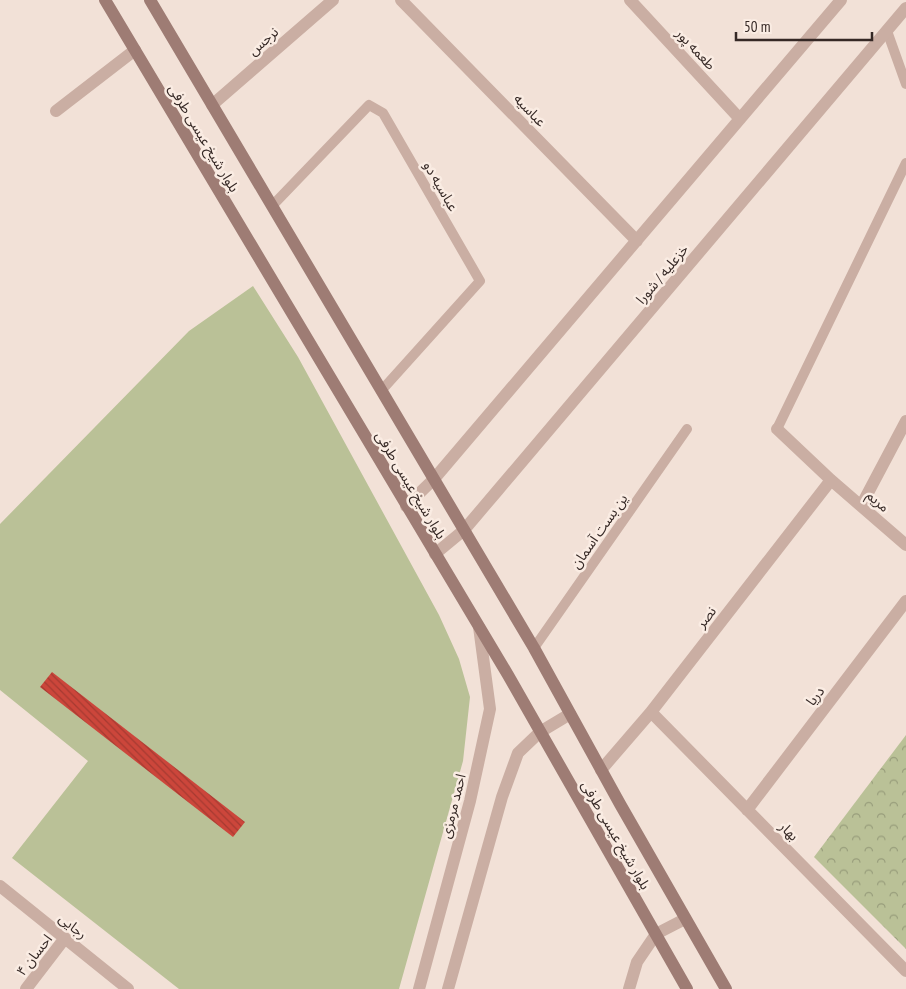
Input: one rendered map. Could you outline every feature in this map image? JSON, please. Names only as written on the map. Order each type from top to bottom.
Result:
[{"type":"main road","name":"بلوار شیخ عیسی طرفی","points":[[105,0],[479,627],[687,989]]},
{"type":"main road","name":"بلوار شیخ عیسی طرفی","points":[[150,0],[534,648],[726,989]]},
{"type":"street","name":"نرجس","points":[[212,105],[333,0]]},
{"type":"street","name":"عباسیه","points":[[401,0],[637,241]]},
{"type":"street","name":"طعمه پور","points":[[630,0],[740,119]]},
{"type":"street","points":[[406,506],[434,479],[841,0]]},
{"type":"street","name":"خزعلیه / شورا","points":[[435,554],[464,530],[906,8]]},
{"type":"street","points":[[56,111],[135,50]]},
{"type":"street","points":[[861,506],[906,421]]},
{"type":"street","name":"مریم","points":[[777,429],[831,480],[906,545]]},
{"type":"street","name":"نصر","points":[[601,770],[651,712],[831,480]]},
{"type":"street","name":"دریا","points":[[747,810],[906,601]]},
{"type":"street","name":"احمد مرمزی","points":[[419,989],[470,801],[490,710],[479,627]]},
{"type":"street","name":"بهار","points":[[651,712],[906,970]]},
{"type":"street","points":[[448,989],[502,797],[518,753],[540,732],[570,714]]},
{"type":"street","name":"رجایی","points":[[0,886],[128,989]]},
{"type":"street","points":[[629,989],[637,962],[656,934],[686,919]]},
{"type":"street","name":"احسان ۴","points":[[26,989],[65,938]]},
{"type":"lane","points":[[887,31],[906,84]]},
{"type":"lane","name":"عباسیه دو","points":[[272,206],[369,105],[383,112],[480,281],[381,391]]},
{"type":"lane","points":[[777,429],[906,163]]},
{"type":"lane","name":"ین بست آسمان","points":[[534,648],[687,429]]},
{"type":"green space","points":[[253,286],[298,357],[439,615],[459,659],[470,697],[463,761],[399,989],[179,989],[12,858],[88,761],[0,690],[0,524],[189,331]]},
{"type":"green space","points":[[906,735],[906,949],[814,857]]},
{"type":"building","points":[[52,672],[245,822],[233,837],[40,687]]}]
